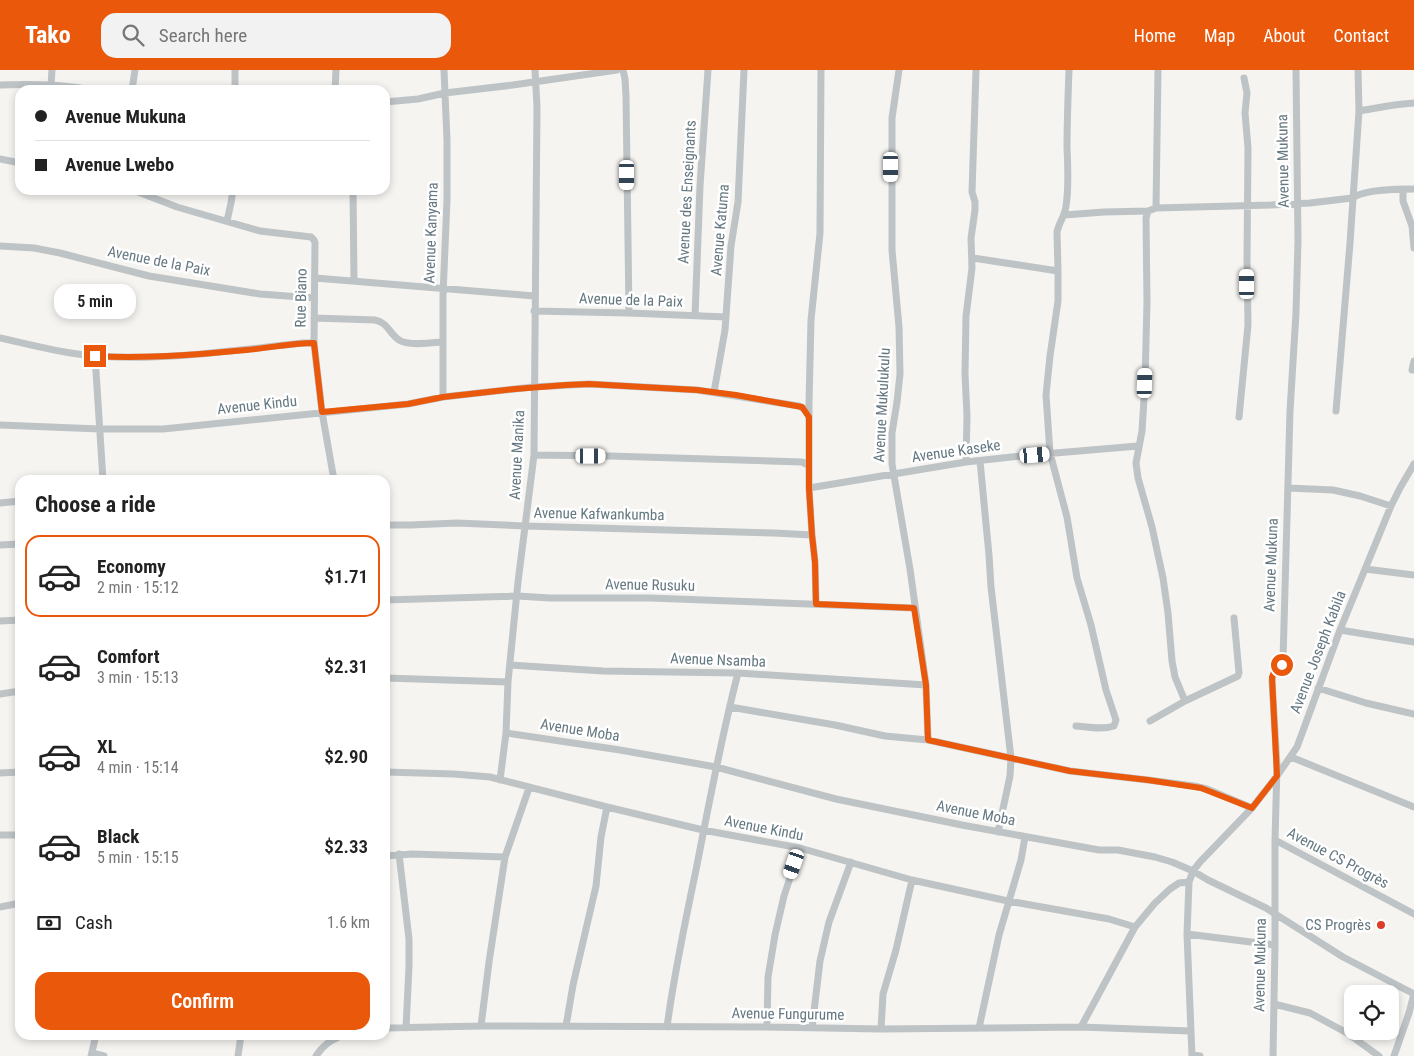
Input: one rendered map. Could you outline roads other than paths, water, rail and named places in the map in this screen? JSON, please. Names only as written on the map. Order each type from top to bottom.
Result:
[{"type":"street","points":[[0,85],[51,85],[52,70]]},
{"type":"street","points":[[133,85],[135,70]]},
{"type":"street","points":[[235,70],[235,85]]},
{"type":"street","points":[[335,85],[336,70]]},
{"type":"street","name":"Avenue Kanyama","points":[[443,397],[443,289],[447,200],[444,70]]},
{"type":"street","name":"Avenue Manika","points":[[500,780],[506,733],[508,682],[516,596],[534,455],[533,387],[537,107],[535,70]]},
{"type":"street","points":[[390,102],[617,70]]},
{"type":"street","points":[[623,70],[626,96],[629,312]]},
{"type":"street","name":"Avenue des Enseignants","points":[[695,316],[700,177],[708,70]]},
{"type":"street","name":"Avenue Katuma","points":[[714,392],[723,343],[731,246],[738,202],[744,70]]},
{"type":"street","points":[[816,604],[808,465],[811,320],[820,233],[821,70]]},
{"type":"street","name":"Avenue Mukulukulu","points":[[899,70],[892,118],[892,250],[899,327],[900,374],[892,433],[894,474],[910,568],[926,685],[928,740]]},
{"type":"street","points":[[966,462],[966,331],[967,302],[973,258],[972,227],[975,210],[972,192],[976,70]]},
{"type":"street","points":[[1069,70],[1067,112],[1068,182],[1066,206],[1057,232],[1058,301],[1046,396],[1050,454],[1067,517],[1077,578],[1087,609],[1106,690],[1116,720],[1114,726],[1110,728],[1076,726]]},
{"type":"street","points":[[1156,208],[1158,70]]},
{"type":"street","name":"Avenue Mukuna","points":[[1273,1056],[1277,776],[1272,677],[1274,672],[1280,668],[1283,660],[1290,411],[1297,287],[1296,70]]},
{"type":"street","points":[[1336,411],[1359,111],[1358,70]]},
{"type":"street","points":[[1240,417],[1248,325],[1248,148],[1245,112],[1247,92],[1244,78]]},
{"type":"street","points":[[1359,111],[1414,103]]},
{"type":"street","points":[[0,159],[15,163]]},
{"type":"street","points":[[1064,215],[1148,211],[1156,208],[1297,203],[1352,198],[1358,194],[1390,189],[1414,189]]},
{"type":"street","points":[[1403,189],[1404,202],[1412,226],[1414,248]]},
{"type":"street","points":[[146,195],[177,207],[227,221],[232,195]]},
{"type":"street","points":[[353,195],[354,280]]},
{"type":"street","points":[[1148,211],[1146,218],[1147,302],[1145,383],[1142,431],[1136,463],[1163,578],[1174,669],[1185,701]]},
{"type":"street","name":"Rue Biano","points":[[227,221],[267,233],[311,237],[316,243],[314,343],[322,412],[333,475]]},
{"type":"street","name":"Avenue de la Paix","points":[[0,246],[34,248],[60,253],[149,276],[260,294],[314,298]]},
{"type":"street","points":[[973,258],[1058,271]]},
{"type":"street","points":[[315,278],[534,296]]},
{"type":"street","name":"Avenue de la Paix","points":[[534,311],[629,312],[726,317]]},
{"type":"street","points":[[314,318],[376,320],[385,324],[397,339],[403,342],[442,342]]},
{"type":"street","points":[[0,338],[95,356],[172,356],[314,343]]},
{"type":"street","points":[[95,356],[104,475]]},
{"type":"street","points":[[1412,370],[1414,361]]},
{"type":"street","name":"Avenue Kindu","points":[[0,425],[100,429],[163,429],[408,404],[443,397],[533,387],[589,384],[714,392],[799,406],[804,409],[809,417]]},
{"type":"street","name":"Avenue Kaseke","points":[[809,488],[966,462],[1138,446]]},
{"type":"street","points":[[534,455],[802,462],[808,465]]},
{"type":"street","points":[[980,461],[989,572],[1011,758],[1010,776],[998,832]]},
{"type":"street","name":"Avenue Joseph Kabila","points":[[1192,1055],[1187,934],[1189,882],[1193,871],[1252,808],[1297,747],[1340,630],[1365,569],[1392,506],[1411,476],[1414,464]]},
{"type":"street","points":[[1288,488],[1333,490],[1392,506]]},
{"type":"street","points":[[0,502],[15,501]]},
{"type":"street","name":"Avenue Kafwankumba","points":[[390,525],[411,526],[456,523],[712,530],[812,535]]},
{"type":"street","points":[[0,545],[15,544]]},
{"type":"street","points":[[1365,569],[1414,575]]},
{"type":"street","name":"Avenue Rusuku","points":[[390,600],[516,596],[669,599],[914,608]]},
{"type":"street","points":[[1150,721],[1185,701],[1239,675],[1234,618]]},
{"type":"street","points":[[0,621],[15,620]]},
{"type":"street","points":[[1340,630],[1414,642]]},
{"type":"street","name":"Avenue Nsamba","points":[[510,665],[603,672],[738,673],[926,685]]},
{"type":"street","points":[[667,1027],[674,976],[703,830],[738,673]]},
{"type":"street","points":[[390,678],[508,682]]},
{"type":"street","points":[[1318,688],[1366,703],[1414,714]]},
{"type":"street","points":[[0,694],[15,692]]},
{"type":"street","points":[[730,707],[835,725],[885,736],[928,740],[1070,771],[1194,786],[1207,789],[1252,808]]},
{"type":"street","name":"Avenue Moba","points":[[506,733],[639,753],[716,767],[836,799],[998,832],[1099,850],[1118,850],[1172,862],[1242,896],[1275,914],[1343,957],[1414,994]]},
{"type":"street","points":[[1291,757],[1414,807]]},
{"type":"street","points":[[0,773],[15,772]]},
{"type":"street","name":"Avenue Kindu","points":[[390,772],[454,774],[500,780],[606,808],[703,830],[800,848],[912,880],[1008,901],[1109,919],[1135,927]]},
{"type":"street","points":[[480,1026],[505,857],[529,788]]},
{"type":"street","points":[[566,1026],[596,886],[606,808]]},
{"type":"street","points":[[0,835],[15,835]]},
{"type":"street","points":[[978,1028],[999,935],[1021,860],[1025,837]]},
{"type":"street","name":"Avenue CS Progrès","points":[[1275,840],[1414,914]]},
{"type":"street","points":[[767,1027],[768,978],[775,935],[784,896],[800,848]]},
{"type":"street","points":[[400,854],[409,939],[406,1028]]},
{"type":"street","points":[[390,855],[477,855],[505,857]]},
{"type":"street","points":[[812,1028],[820,961],[829,922],[851,862]]},
{"type":"street","points":[[881,1029],[883,994],[896,950],[912,880]]},
{"type":"street","points":[[1081,1027],[1135,927],[1170,888],[1189,882]]},
{"type":"street","points":[[0,907],[15,904]]},
{"type":"street","points":[[1187,934],[1275,945]]},
{"type":"street","points":[[1394,1056],[1414,994]]},
{"type":"street","points":[[1274,1004],[1310,1012],[1347,1033],[1379,1056]]},
{"type":"street","name":"Avenue Fungurume","points":[[390,1028],[480,1026],[881,1029],[1081,1027],[1190,1031]]},
{"type":"street","points":[[95,1040],[92,1054],[104,1056]]},
{"type":"street","points":[[238,1056],[240,1040]]},
{"type":"street","points":[[316,1056],[332,1040]]},
{"type":"street","points":[[1192,1055],[1200,1056]]},
{"type":"place","name":"CS Progrès","points":[[1381,925]]}]
